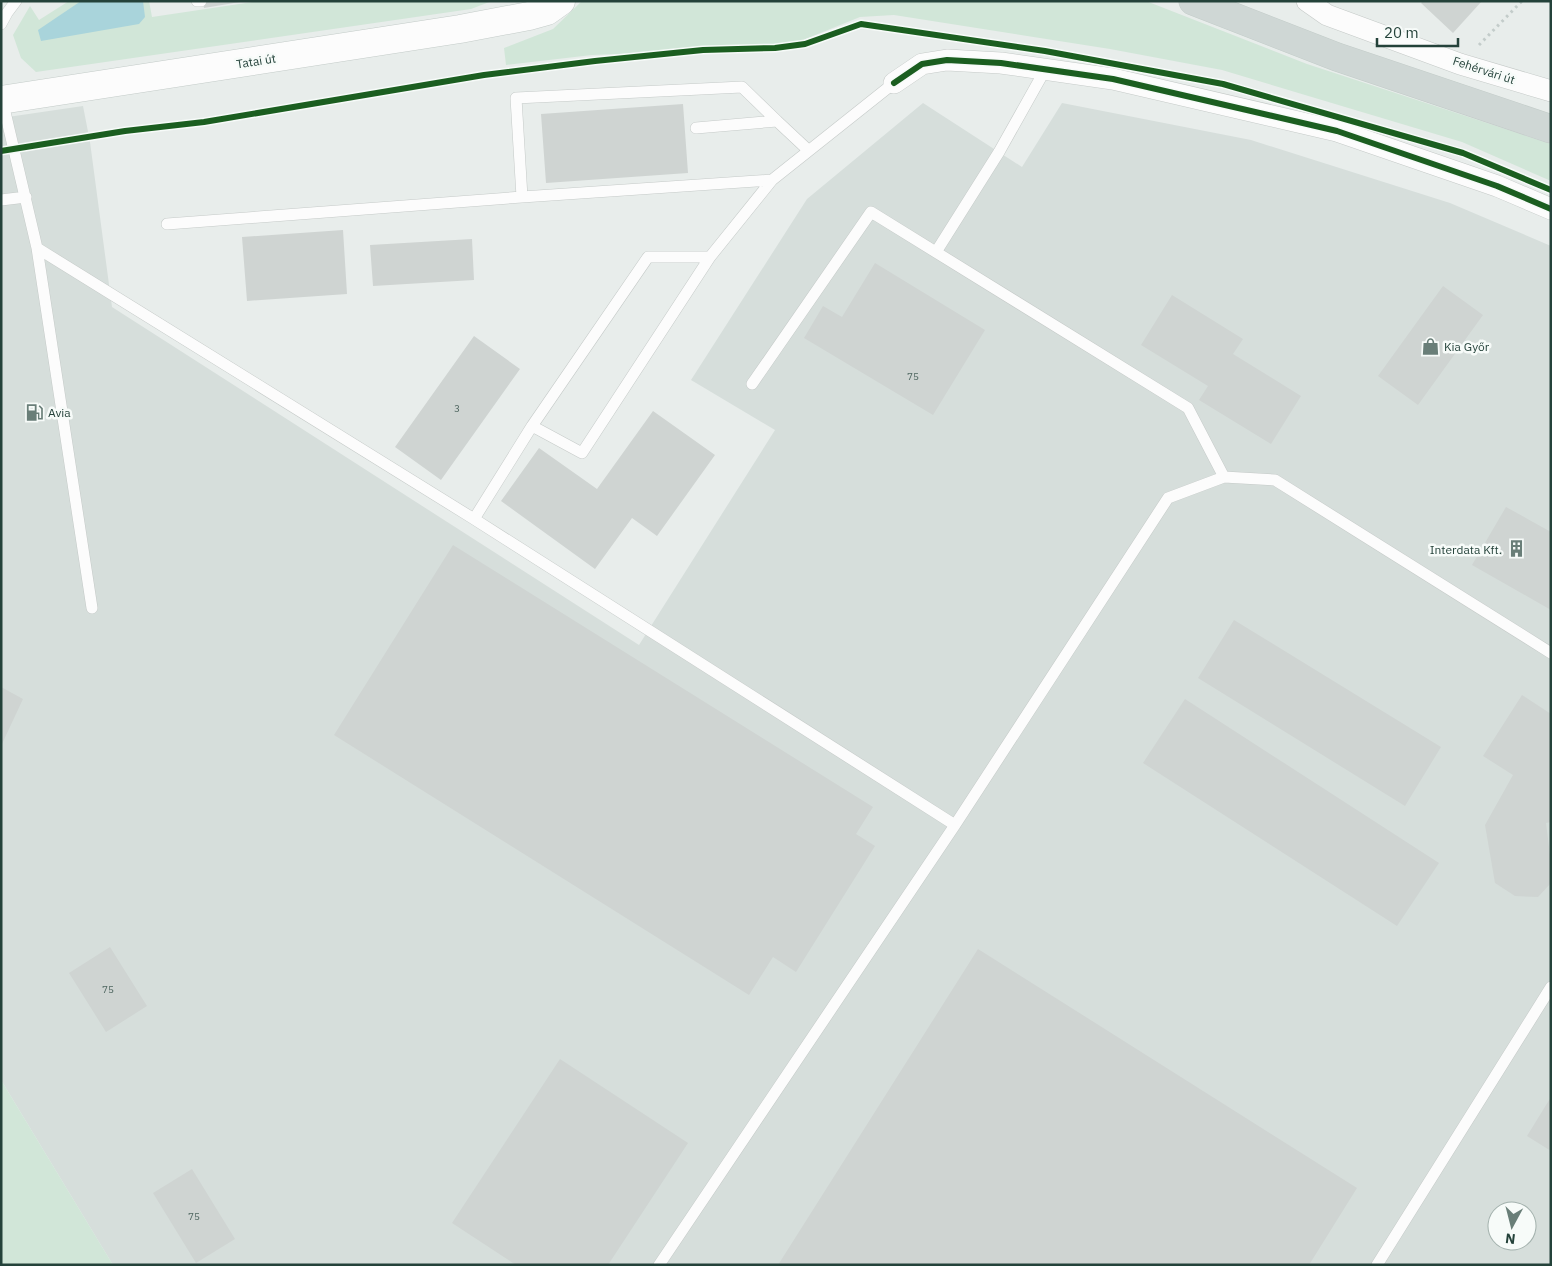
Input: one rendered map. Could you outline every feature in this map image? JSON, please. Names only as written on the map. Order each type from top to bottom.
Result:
[{"type":"main road","points":[[1193,1],[1337,57],[1551,129]]},
{"type":"street","name":"Tatai út","points":[[509,19],[538,1]]},
{"type":"street","name":"Tatai út","points":[[2,98],[460,29],[529,16],[547,11],[561,1]]},
{"type":"street","name":"Fehérvári út","points":[[1307,1],[1327,15],[1460,64],[1551,91]]},
{"type":"street","points":[[894,84],[922,64],[947,60],[1001,63],[1113,79],[1337,131],[1497,186],[1551,210]]},
{"type":"lane","points":[[1,24],[7,12],[16,1]]},
{"type":"lane","points":[[936,252],[999,152],[1046,70]]},
{"type":"lane","points":[[532,426],[582,453],[710,257],[772,180],[894,84]]},
{"type":"lane","points":[[522,197],[516,98],[742,87],[808,150]]},
{"type":"lane","points":[[2,98],[37,248],[92,608]]},
{"type":"lane","points":[[696,128],[777,121]]},
{"type":"lane","points":[[167,224],[772,180]]},
{"type":"lane","points":[[1,200],[26,197]]},
{"type":"lane","points":[[752,384],[871,212],[1188,408],[1224,477]]},
{"type":"lane","points":[[37,248],[474,519],[955,824]]},
{"type":"lane","points":[[474,519],[532,426],[648,256],[710,257]]},
{"type":"lane","points":[[659,1265],[955,824],[1168,498],[1224,477],[1275,480],[1551,653]]},
{"type":"lane","points":[[1377,1265],[1551,986]]},
{"type":"path","points":[[1460,64],[1522,1]]},
{"type":"shaded area","points":[[923,103],[1022,167],[1062,103],[1251,140],[1450,203],[1551,246],[1551,1265],[113,1265],[1,1080],[1,118],[83,106],[90,142],[112,307],[639,645],[775,430],[691,380],[807,199]]},
{"type":"green space","points":[[69,1],[149,1],[152,17],[260,1],[492,1],[471,9],[36,72],[21,58],[13,35],[30,6],[39,20]]},
{"type":"green space","points":[[582,1],[1146,1],[1307,64],[1551,144],[1551,181],[1462,142],[1222,70],[1110,49],[894,15],[860,17],[798,42],[738,49],[592,55],[506,65],[504,48],[553,29]]},
{"type":"green space","points":[[1,1080],[113,1265],[1,1265]]},
{"type":"water","points":[[81,1],[143,1],[145,17],[139,24],[41,41],[38,30]]},
{"type":"building","points":[[203,1],[239,1],[240,2],[204,8]]},
{"type":"building","points":[[1423,1],[1482,1],[1453,33],[1421,3]]},
{"type":"building","points":[[683,104],[688,173],[546,183],[541,114]]},
{"type":"building","points":[[343,230],[347,294],[247,301],[242,237]]},
{"type":"building","points":[[472,239],[474,280],[373,286],[370,245]]},
{"type":"building","points":[[875,263],[985,330],[933,415],[804,338],[823,306],[842,317]]},
{"type":"building","name":"Kia Győr","points":[[1443,286],[1483,315],[1418,405],[1378,376]]},
{"type":"building","points":[[1172,295],[1243,339],[1233,354],[1301,396],[1271,444],[1199,400],[1208,386],[1141,345]]},
{"type":"building","points":[[474,336],[520,369],[441,480],[395,447]]},
{"type":"building","points":[[653,411],[715,455],[657,536],[632,518],[595,569],[501,501],[539,448],[597,489]]},
{"type":"building","name":"Interdata Kft.","points":[[1506,507],[1551,532],[1551,610],[1472,565]]},
{"type":"building","points":[[453,545],[873,807],[856,834],[875,846],[796,972],[773,957],[749,995],[334,735]]},
{"type":"building","points":[[1234,620],[1441,747],[1405,806],[1198,678]]},
{"type":"building","points":[[1,687],[23,699],[1,746]]},
{"type":"building","points":[[1522,695],[1551,714],[1551,822],[1546,823],[1551,863],[1551,883],[1538,897],[1515,896],[1495,883],[1485,825],[1513,775],[1483,756]]},
{"type":"building","points":[[1185,699],[1439,863],[1397,926],[1143,763]]},
{"type":"building","points":[[110,947],[147,1006],[106,1032],[69,973]]},
{"type":"building","points":[[978,949],[1357,1188],[1309,1265],[778,1265]]},
{"type":"building","points":[[560,1059],[688,1143],[608,1265],[516,1265],[452,1223]]},
{"type":"building","points":[[1551,1097],[1551,1151],[1527,1136]]},
{"type":"building","points":[[192,1169],[235,1239],[196,1263],[153,1193]]},
{"type":"cycle path","points":[[1,151],[125,131],[204,122],[484,75],[703,50],[775,48],[805,44],[861,24],[1045,51],[1223,84],[1463,153],[1551,190]]},
{"type":"cycle path","points":[[894,83],[922,64],[947,60],[1001,63],[1113,79],[1337,131],[1497,186],[1551,209]]},
{"type":"place","name":"Kia Győr","points":[[1430,346]]},
{"type":"place","name":"Avia","points":[[34,412]]},
{"type":"place","name":"Interdata Kft.","points":[[1516,549]]}]
